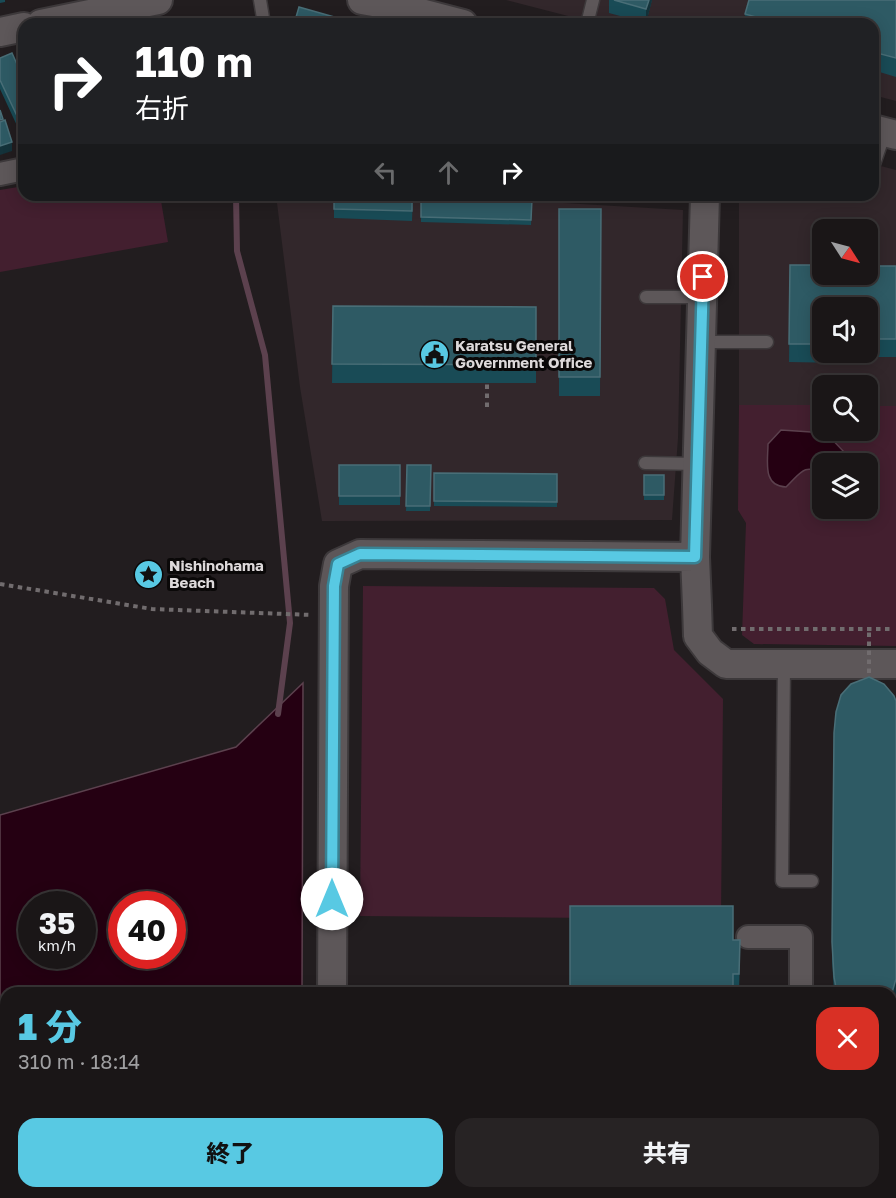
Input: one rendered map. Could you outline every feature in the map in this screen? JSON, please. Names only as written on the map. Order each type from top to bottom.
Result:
[{"type":"street","points":[[70,18],[158,0]]},
{"type":"street","points":[[362,0],[419,18]]},
{"type":"street","points":[[0,32],[18,28]]},
{"type":"street","points":[[0,174],[18,170]]},
{"type":"street","points":[[705,201],[695,557],[698,636],[710,652],[726,664],[896,664]]},
{"type":"street","points":[[332,987],[333,616],[334,586],[338,564],[360,554],[695,557]]},
{"type":"street","points":[[748,937],[801,937],[801,987]]},
{"type":"lane","points":[[260,0],[263,18]]},
{"type":"lane","points":[[588,18],[593,0]]},
{"type":"lane","points":[[879,150],[885,132]]},
{"type":"lane","points":[[646,297],[702,297]]},
{"type":"lane","points":[[701,342],[767,342]]},
{"type":"lane","points":[[645,464],[698,464]]},
{"type":"lane","points":[[784,664],[782,881],[812,881]]},
{"type":"path","points":[[487,407],[488,383]]},
{"type":"path","points":[[0,584],[152,609],[333,616]]},
{"type":"path","points":[[732,629],[892,629]]},
{"type":"path","points":[[869,629],[869,685]]},
{"type":"shaded area","points":[[506,0],[852,0],[896,12],[896,101],[879,97],[879,18],[576,18]]},
{"type":"shaded area","points":[[879,166],[896,170],[896,406],[878,406],[878,375],[812,375],[812,405],[739,405],[739,201],[879,201]]},
{"type":"shaded area","points":[[18,187],[18,201],[161,201],[168,242],[0,272],[0,190]]},
{"type":"shaded area","points":[[277,201],[529,201],[683,210],[678,438],[672,520],[322,521],[300,387]]},
{"type":"shaded area","points":[[739,405],[812,405],[812,441],[878,441],[878,406],[896,406],[896,646],[754,644],[742,635],[746,523],[738,510]]},
{"type":"shaded area","points":[[781,430],[812,432],[812,441],[834,441],[845,453],[812,453],[812,469],[802,471],[786,487],[778,486],[770,477],[767,465],[768,444]]},
{"type":"shaded area","points":[[363,586],[654,588],[665,599],[674,650],[723,699],[721,919],[360,916]]},
{"type":"shaded area","points":[[303,683],[302,987],[0,987],[0,815],[236,747]]},
{"type":"building","points":[[614,0],[649,0],[646,9]]},
{"type":"building","points":[[749,0],[896,0],[896,58],[879,54],[879,18],[756,18],[745,14]]},
{"type":"building","points":[[299,7],[338,18],[296,18]]},
{"type":"building","points":[[12,53],[18,66],[18,118],[0,80],[0,58]]},
{"type":"building","points":[[5,120],[12,142],[0,146],[0,122]]},
{"type":"building","points":[[334,201],[412,201],[412,211],[334,209]]},
{"type":"building","points":[[421,201],[532,201],[531,220],[421,217]]},
{"type":"building","points":[[559,209],[601,209],[600,377],[559,377]]},
{"type":"building","points":[[790,265],[812,265],[812,285],[878,285],[878,266],[896,266],[896,339],[878,339],[878,297],[812,297],[812,344],[789,344]]},
{"type":"building","name":"Karatsu General Government Office","points":[[333,306],[536,307],[536,365],[332,364]]},
{"type":"building","points":[[339,465],[400,465],[400,496],[339,496]]},
{"type":"building","points":[[407,465],[431,465],[430,506],[406,506]]},
{"type":"building","points":[[434,473],[557,474],[557,502],[434,501]]},
{"type":"building","points":[[644,475],[664,475],[664,495],[644,495]]},
{"type":"building","points":[[869,677],[884,684],[896,701],[896,979],[894,987],[836,987],[834,977],[832,942],[834,733],[836,712],[841,695],[851,684]]},
{"type":"building","points":[[570,906],[733,906],[733,940],[740,940],[739,974],[733,974],[733,987],[570,987]]},
{"type":"waterway","points":[[236,201],[237,251],[265,355],[290,623],[278,714]]},
{"type":"place","name":"Karatsu General Government Office","points":[[434,354]]},
{"type":"place","name":"Nishinohama Beach","points":[[148,574]]},
{"type":"route","points":[[332,899],[334,586],[338,564],[360,554],[695,557],[703,277]]}]
